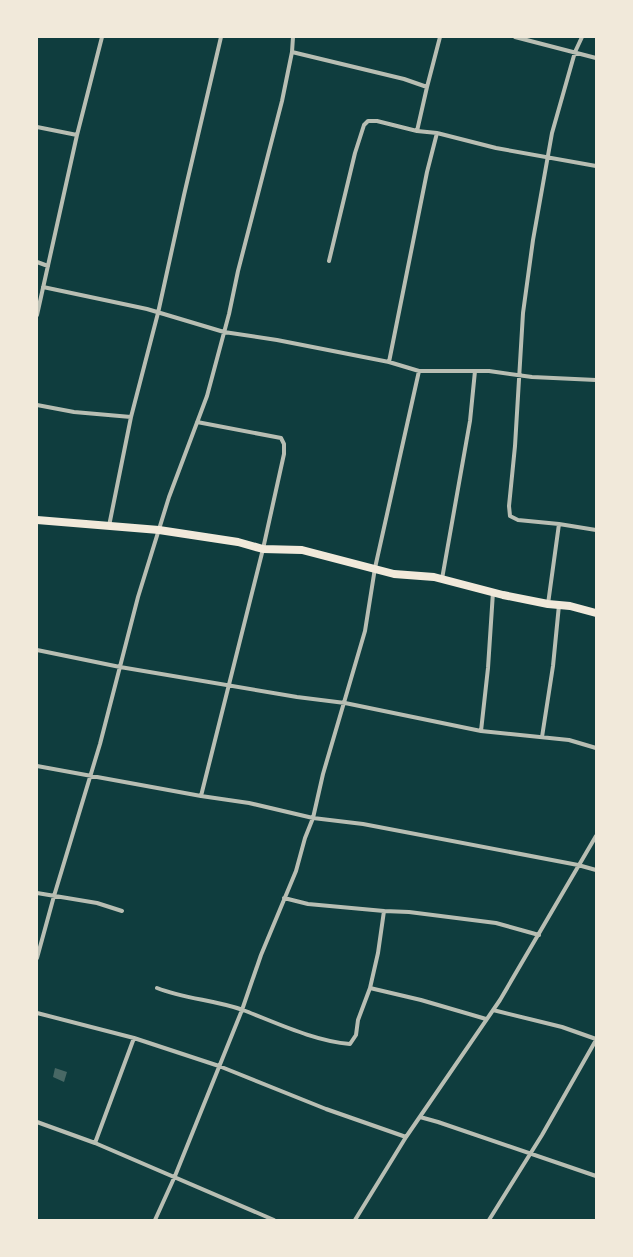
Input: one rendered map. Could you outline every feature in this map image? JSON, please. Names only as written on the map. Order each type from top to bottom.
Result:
[{"type":"main road","points":[[37,520],[159,530],[238,542],[263,549],[302,550],[394,574],[434,577],[493,592],[548,604],[570,606],[596,613]]},
{"type":"street","points":[[37,315],[76,136],[102,37]]},
{"type":"street","points":[[109,526],[131,417],[158,313],[220,37]]},
{"type":"street","points":[[37,958],[89,776],[100,744],[138,597],[169,497],[207,396],[282,101],[292,52],[293,37]]},
{"type":"street","points":[[417,130],[440,37]]},
{"type":"street","points":[[515,37],[596,58]]},
{"type":"street","points":[[582,37],[575,52],[556,118],[533,240],[523,313],[515,446],[509,506],[510,516],[518,520],[559,524],[596,530]]},
{"type":"street","points":[[292,52],[404,79],[427,87]]},
{"type":"street","points":[[329,261],[355,153],[364,125],[368,121],[377,121],[496,148],[596,166]]},
{"type":"street","points":[[37,127],[76,136]]},
{"type":"street","points":[[389,362],[427,172],[437,134]]},
{"type":"street","points":[[37,262],[48,266]]},
{"type":"street","points":[[43,287],[158,313],[224,332],[277,340],[389,362],[419,371],[489,371],[520,375],[596,380]]},
{"type":"street","points":[[155,1220],[175,1176],[242,1010],[261,956],[296,871],[305,838],[313,818],[323,774],[365,631],[375,568],[419,371]]},
{"type":"street","points":[[442,579],[470,421],[475,371]]},
{"type":"street","points":[[37,405],[74,412],[131,417]]},
{"type":"street","points":[[197,422],[281,438],[284,444],[284,454],[263,549],[201,796]]},
{"type":"street","points":[[548,604],[559,524]]},
{"type":"street","points":[[481,730],[488,668],[493,592]]},
{"type":"street","points":[[542,737],[553,666],[559,604]]},
{"type":"street","points":[[37,650],[120,667],[298,697],[345,703],[481,730],[569,740],[596,748]]},
{"type":"street","points":[[37,766],[201,796],[249,803],[313,818],[363,824],[578,865],[596,870]]},
{"type":"street","points":[[355,1220],[406,1137],[493,1010],[539,935],[596,836]]},
{"type":"street","points":[[37,893],[97,903],[122,912]]},
{"type":"street","points":[[284,898],[308,904],[409,912],[496,923],[539,935]]},
{"type":"street","points":[[157,988],[173,994],[213,1002],[242,1010],[336,1043],[350,1044],[356,1035],[358,1020],[370,988],[378,953],[384,911]]},
{"type":"street","points":[[370,988],[421,1000],[486,1020]]},
{"type":"street","points":[[489,1220],[531,1153],[596,1040],[562,1027],[493,1010]]},
{"type":"street","points":[[37,1013],[134,1038],[219,1066],[326,1109],[406,1137]]},
{"type":"street","points":[[95,1143],[134,1038]]},
{"type":"street","points":[[420,1117],[596,1176]]},
{"type":"street","points":[[37,1122],[95,1143],[175,1176],[274,1220]]},
{"type":"building","points":[[55,1068],[67,1072],[64,1082],[53,1077]]}]
